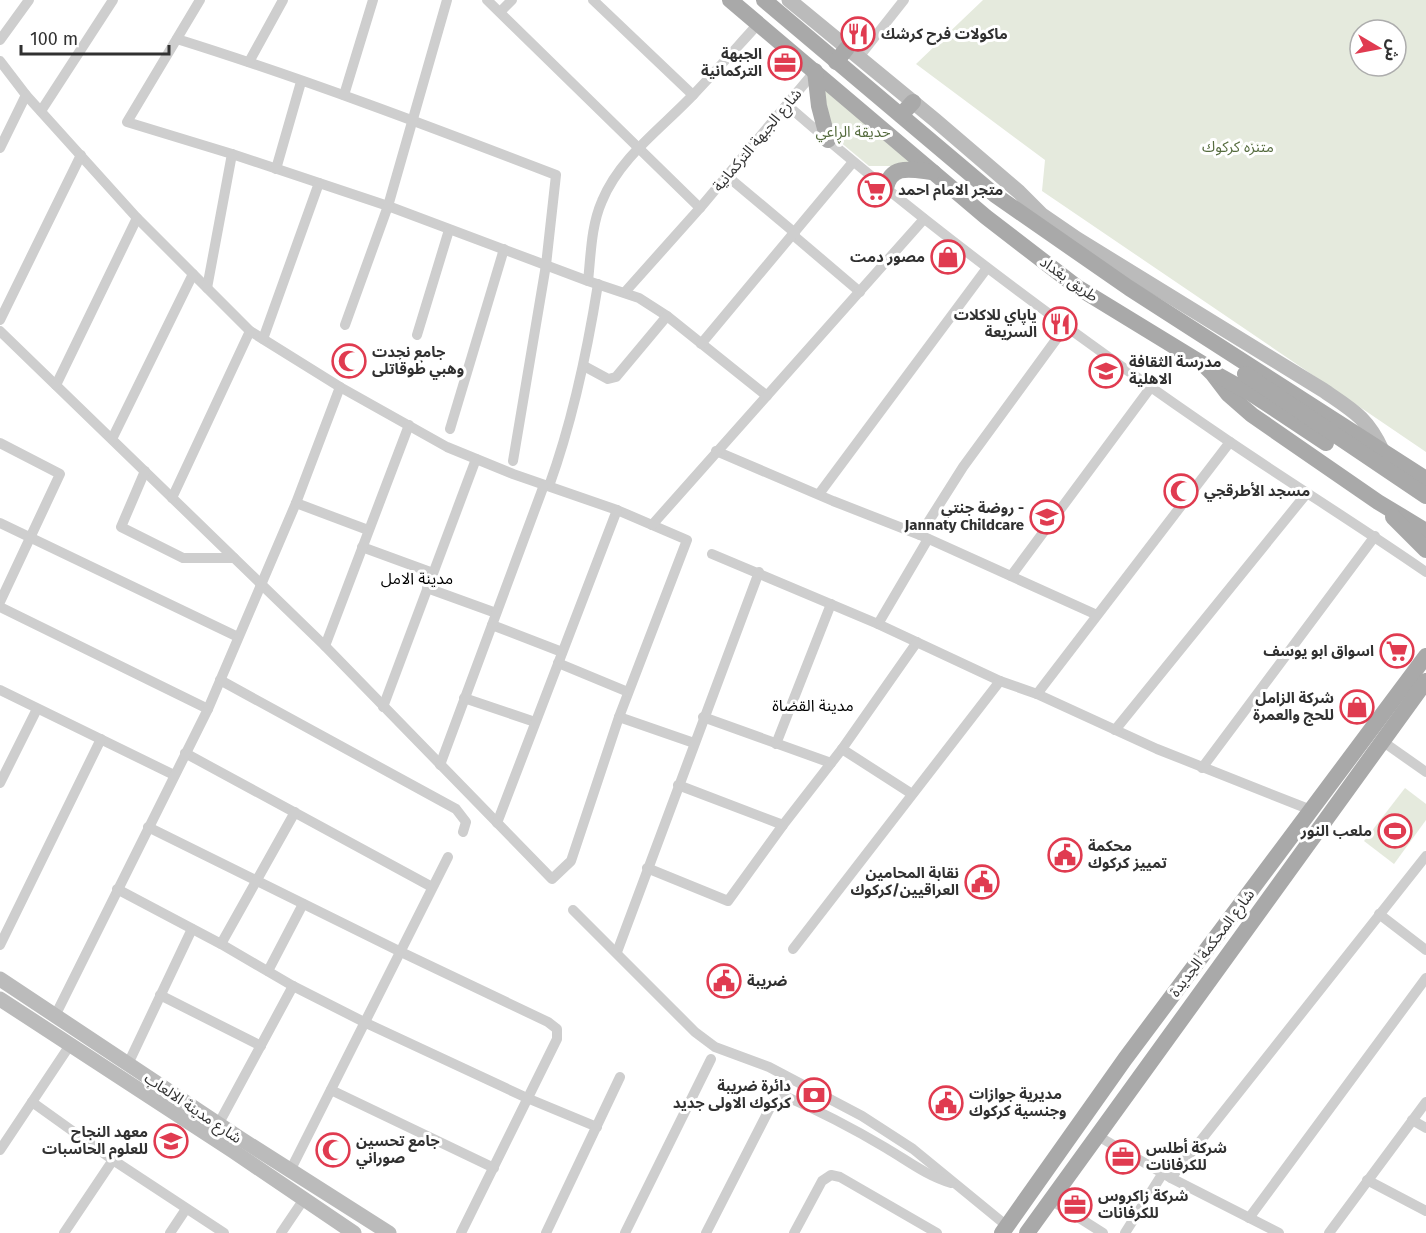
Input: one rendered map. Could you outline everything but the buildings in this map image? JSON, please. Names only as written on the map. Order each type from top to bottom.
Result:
[{"type":"main road","name":"طريق بغداد","points":[[730,0],[986,217],[1077,287],[1203,364],[1228,394],[1252,415],[1378,502],[1426,531]]},
{"type":"main road","name":"طريق بغداد","points":[[764,0],[995,195],[1148,291],[1194,329],[1426,479]]},
{"type":"main road","points":[[797,2],[987,164],[1042,215],[1148,291],[1323,390],[1358,414],[1374,433],[1382,450]]},
{"type":"main road","points":[[836,62],[853,52]]},
{"type":"main road","points":[[815,71],[819,106],[828,140]]},
{"type":"main road","points":[[901,115],[913,102]]},
{"type":"main road","points":[[886,188],[888,179],[897,171],[933,172]]},
{"type":"main road","points":[[1194,329],[1209,347],[1227,362],[1426,496]]},
{"type":"main road","points":[[1212,372],[1252,394],[1426,507]]},
{"type":"main road","points":[[1378,502],[1426,550]]},
{"type":"main road","name":"شارع المحكمة الجديدة","points":[[1027,1233],[1382,741],[1424,664]]},
{"type":"main road","name":"شارع المحكمة الجديدة","points":[[1004,1229],[1125,1059],[1311,810],[1424,664]]},
{"type":"main road","name":"شارع مدينة الالعاب","points":[[0,979],[290,1171],[389,1233]]},
{"type":"main road","name":"شارع مدينة الالعاب","points":[[0,999],[354,1233]]},
{"type":"street","points":[[0,40],[28,0]]},
{"type":"street","points":[[41,111],[113,0]]},
{"type":"street","points":[[200,0],[127,122],[388,206],[639,298],[667,316],[767,396]]},
{"type":"street","points":[[249,62],[283,0]]},
{"type":"street","points":[[344,95],[373,0]]},
{"type":"street","points":[[345,325],[388,206],[447,0]]},
{"type":"street","points":[[487,0],[700,208]]},
{"type":"street","points":[[500,12],[512,0]]},
{"type":"street","points":[[593,0],[693,95]]},
{"type":"street","points":[[853,52],[904,0]]},
{"type":"street","points":[[440,765],[568,427],[584,366],[593,283],[595,219],[603,199],[614,179],[638,148],[693,95],[759,23]]},
{"type":"street","points":[[177,39],[344,95],[556,175],[546,265],[513,460]]},
{"type":"street","points":[[0,61],[41,111],[137,218],[250,331],[340,387],[447,447],[616,510],[687,540],[619,717],[571,861],[552,879],[325,646],[0,331]]},
{"type":"street","name":"شارع الجبهة التركمانية","points":[[624,292],[700,208],[815,71]]},
{"type":"street","points":[[276,169],[301,82]]},
{"type":"street","points":[[0,148],[27,94]]},
{"type":"street","points":[[787,105],[924,219],[1066,326],[1230,442],[1426,572]]},
{"type":"street","points":[[207,288],[232,154]]},
{"type":"street","points":[[0,320],[81,155]]},
{"type":"street","points":[[701,344],[854,162]]},
{"type":"street","points":[[727,176],[860,292]]},
{"type":"street","points":[[263,339],[319,183]]},
{"type":"street","points":[[56,385],[137,218]]},
{"type":"street","points":[[652,525],[924,219]]},
{"type":"street","points":[[417,335],[449,230]]},
{"type":"street","points":[[450,429],[504,249]]},
{"type":"street","points":[[819,494],[987,268]]},
{"type":"street","points":[[112,439],[193,274]]},
{"type":"street","points":[[584,366],[608,379],[616,377],[667,316]]},
{"type":"street","points":[[878,624],[963,467],[1066,326]]},
{"type":"street","points":[[172,498],[250,331]]},
{"type":"street","points":[[55,1016],[208,709],[296,503],[340,387]]},
{"type":"street","points":[[1011,576],[1151,387]]},
{"type":"street","points":[[325,646],[409,424]]},
{"type":"street","points":[[1037,694],[1230,442]]},
{"type":"street","points":[[0,443],[60,474],[0,602]]},
{"type":"street","points":[[716,451],[924,537],[1097,615]]},
{"type":"street","points":[[383,706],[476,459]]},
{"type":"street","points":[[145,471],[120,527],[183,558],[234,558]]},
{"type":"street","points":[[1115,730],[1307,493]]},
{"type":"street","points":[[296,503],[368,530]]},
{"type":"street","points":[[497,823],[616,510]]},
{"type":"street","points":[[0,523],[238,637]]},
{"type":"street","points":[[1202,768],[1375,537]]},
{"type":"street","points":[[362,547],[432,573]]},
{"type":"street","points":[[712,554],[759,572],[1000,681],[1037,694],[1202,768],[1311,810]]},
{"type":"street","points":[[617,952],[759,572]]},
{"type":"street","points":[[427,588],[496,613]]},
{"type":"street","points":[[776,744],[831,604]]},
{"type":"street","points":[[0,607],[208,709]]},
{"type":"street","points":[[492,625],[562,652]]},
{"type":"street","points":[[647,868],[728,901],[842,749],[917,642]]},
{"type":"street","points":[[558,663],[628,693]]},
{"type":"street","points":[[220,680],[456,809],[466,822],[463,832]]},
{"type":"street","points":[[794,948],[1000,681]]},
{"type":"street","points":[[0,690],[174,775]]},
{"type":"street","points":[[464,698],[535,722]]},
{"type":"street","points":[[0,783],[37,709]]},
{"type":"street","points":[[619,717],[694,743]]},
{"type":"street","points":[[704,717],[831,763]]},
{"type":"street","points":[[0,945],[101,740]]},
{"type":"street","points":[[1382,741],[1426,772]]},
{"type":"street","points":[[842,749],[912,794]]},
{"type":"street","points":[[185,753],[432,887]]},
{"type":"street","points":[[678,785],[783,825]]},
{"type":"street","points":[[221,944],[295,812]]},
{"type":"street","points":[[148,827],[548,1022],[557,1029],[557,1039],[461,1233]]},
{"type":"street","points":[[290,1171],[448,857]]},
{"type":"street","points":[[1125,1233],[1167,1175],[1426,857]]},
{"type":"street","points":[[117,889],[221,944],[293,986],[366,1023],[527,1098],[597,1127]]},
{"type":"street","points":[[268,971],[303,904]]},
{"type":"street","points":[[573,910],[695,1032],[715,1047],[769,1067],[862,1116],[913,1149],[958,1185],[1004,1229]]},
{"type":"street","points":[[1379,914],[1426,950]]},
{"type":"street","points":[[128,1064],[192,929]]},
{"type":"street","points":[[1249,1218],[1426,978]]},
{"type":"street","points":[[219,1123],[293,986]]},
{"type":"street","points":[[160,995],[261,1046]]},
{"type":"street","points":[[0,1150],[70,1045]]},
{"type":"street","points":[[625,1233],[711,1059]]},
{"type":"street","points":[[546,1233],[620,1077]]},
{"type":"street","points":[[331,1090],[494,1168]]},
{"type":"street","points":[[706,1233],[773,1102],[788,1097],[863,1134],[931,1177],[958,1185]]},
{"type":"street","points":[[32,1102],[113,1160],[224,1233]]},
{"type":"street","points":[[1329,1233],[1426,1102]]},
{"type":"street","points":[[1412,1120],[1426,1128]]},
{"type":"street","points":[[1096,1135],[1279,1233]]},
{"type":"street","points":[[64,1233],[113,1160]]},
{"type":"street","points":[[794,1233],[822,1181],[831,1175],[840,1177],[937,1233]]},
{"type":"street","points":[[1367,1180],[1426,1211]]},
{"type":"street","points":[[282,1233],[304,1199]]},
{"type":"street","points":[[1050,1200],[1103,1233]]},
{"type":"street","points":[[170,1233],[186,1209]]},
{"type":"green space","name":"متنزه كركوك","points":[[983,0],[1426,0],[1426,452],[1042,191],[1045,160],[916,64]]},
{"type":"green space","name":"حدیقة الڕاعي","points":[[823,86],[917,166],[869,166],[833,136]]},
{"type":"green space","name":"ملعب النور","points":[[1405,788],[1426,804],[1426,820],[1394,864],[1364,841]]},
{"type":"place","name":"ماكولات فرح كرشك","points":[[858,34]]},
{"type":"place","name":"الجبهة التركمانية","points":[[785,63]]},
{"type":"place","name":"متجر الامام احمد","points":[[875,190]]},
{"type":"place","name":"مصور دمت","points":[[948,257]]},
{"type":"place","name":"پاپاي للاكلات السريعة","points":[[1060,324]]},
{"type":"place","name":"جامع نجدت وهبي طوقاتلى","points":[[349,361]]},
{"type":"place","name":"مدرسة الثقافة الاهلية","points":[[1106,371]]},
{"type":"place","name":"مسجد الأطرقجي","points":[[1181,491]]},
{"type":"place","name":"روضة جنتي - Jannaty Childcare","points":[[1047,517]]},
{"type":"place","name":"اسواق ابو يوسف","points":[[1397,651]]},
{"type":"place","name":"شركة الزامل للحج والعمرة","points":[[1357,707]]},
{"type":"place","name":"ملعب النور","points":[[1395,831]]},
{"type":"place","name":"محكمة تمييز كركوك","points":[[1065,855]]},
{"type":"place","name":"نقابة المحامين العراقيين/كركوك","points":[[982,882]]},
{"type":"place","name":"ضريبة","points":[[724,981]]},
{"type":"place","name":"دائرة ضريبة كركوك الاولی جدید","points":[[814,1095]]},
{"type":"place","name":"مديرية جوازات وجنسية كركوك","points":[[946,1103]]},
{"type":"place","name":"معهد النجاح للعلوم الحاسبات","points":[[171,1141]]},
{"type":"place","name":"جامع تحسين صوراني","points":[[333,1150]]},
{"type":"place","name":"شركة أطلس للكرفانات","points":[[1123,1157]]},
{"type":"place","name":"شركة زاكروس للكرفانات","points":[[1075,1205]]},
{"type":"district","name":"مدينة الامل","points":[[417,578]]},
{"type":"district","name":"مدينة القضاة","points":[[813,705]]}]
